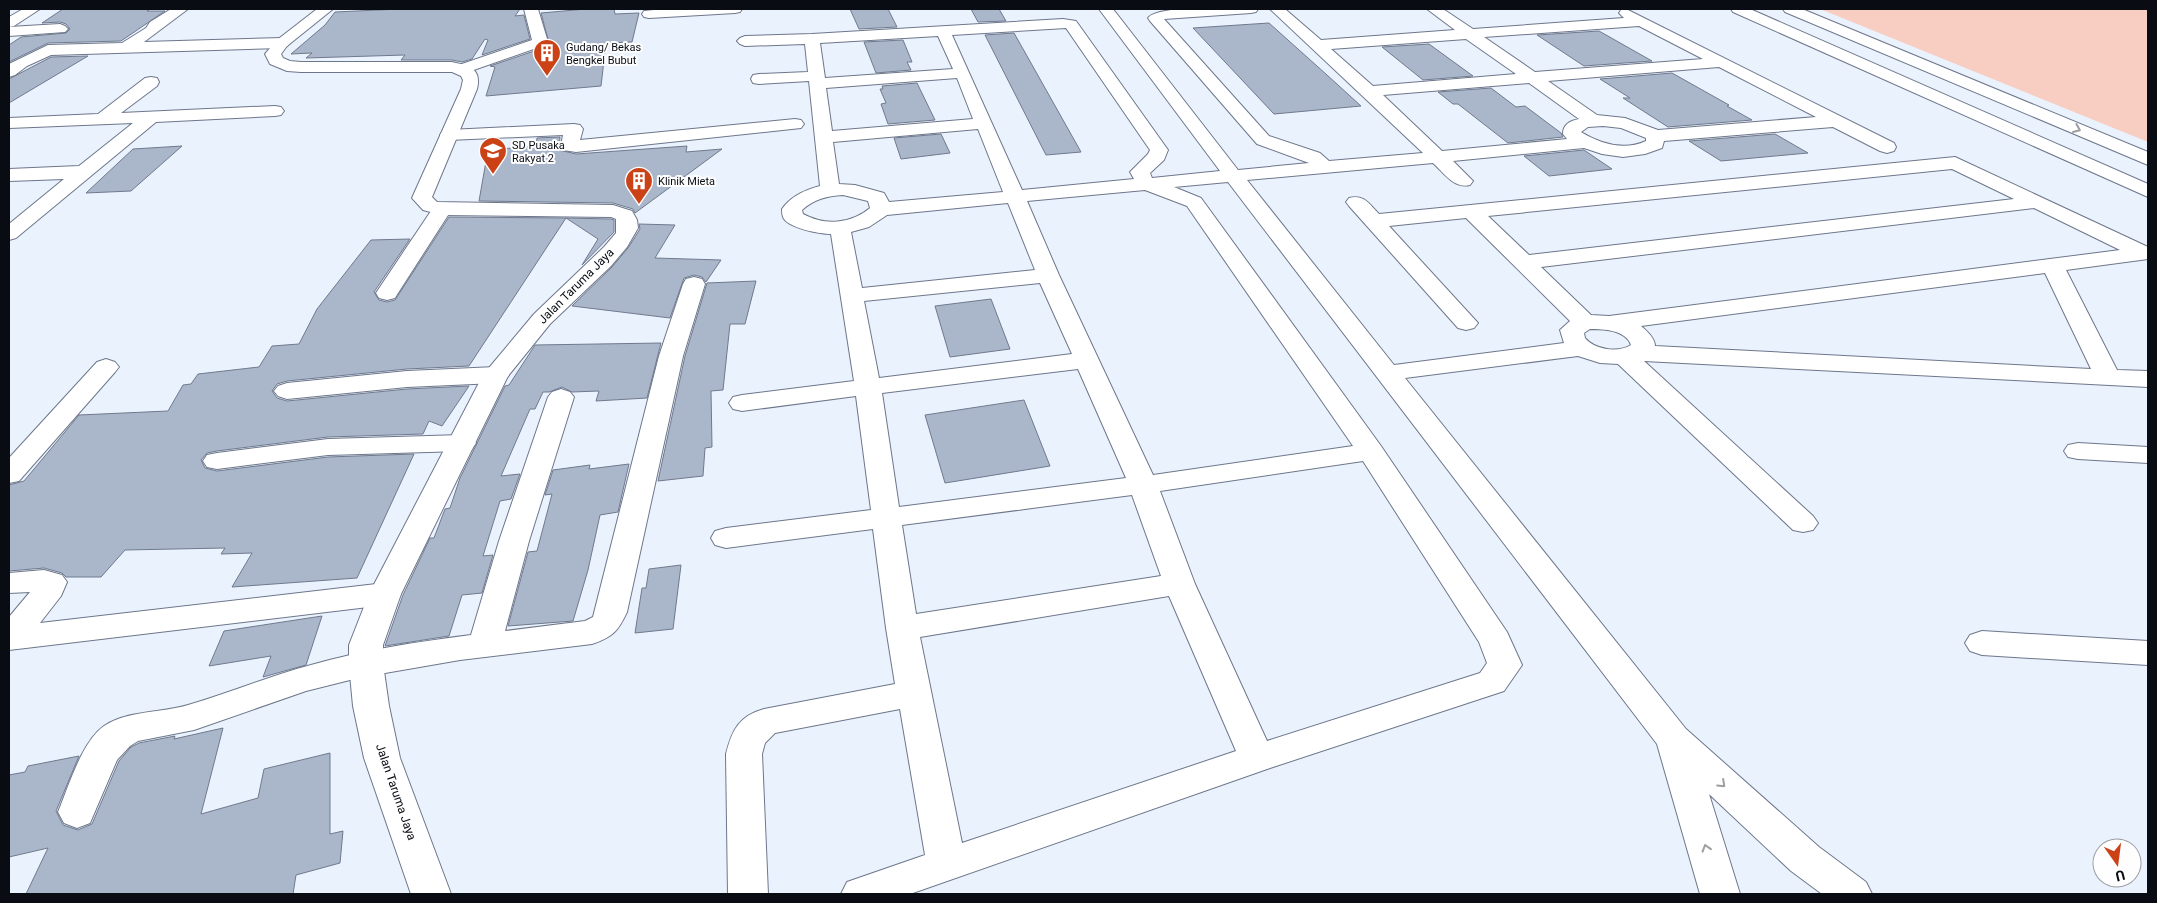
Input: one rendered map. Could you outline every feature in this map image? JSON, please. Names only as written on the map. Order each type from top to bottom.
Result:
[{"type":"street","points":[[9,23],[33,9]]},
{"type":"street","points":[[125,48],[153,30],[155,25],[181,9]]},
{"type":"street","points":[[326,9],[282,43],[273,54],[276,61],[287,66],[438,66],[462,69],[540,42],[531,9]]},
{"type":"street","points":[[649,14],[735,9]]},
{"type":"street","points":[[1106,9],[1229,171],[1674,739],[1805,859],[1852,894]]},
{"type":"street","points":[[1251,9],[1160,15],[1156,18],[1263,140],[1319,162]]},
{"type":"street","points":[[1277,9],[1369,91],[1463,181]]},
{"type":"street","points":[[1434,9],[1594,121]]},
{"type":"street","points":[[1619,9],[1887,147]]},
{"type":"street","points":[[1738,9],[2148,192]]},
{"type":"street","points":[[1765,9],[2148,172]]},
{"type":"street","points":[[1790,9],[2148,159]]},
{"type":"street","points":[[1318,45],[1642,21]]},
{"type":"street","points":[[745,41],[1072,24],[1159,150],[1142,178]]},
{"type":"street","points":[[9,32],[60,29]]},
{"type":"street","points":[[944,31],[1048,275],[1143,485],[1179,584],[1258,758]]},
{"type":"street","points":[[812,39],[830,190]]},
{"type":"street","points":[[12,62],[48,50],[282,43]]},
{"type":"street","points":[[1369,91],[1723,62]]},
{"type":"street","points":[[387,293],[442,209],[430,206],[422,198],[471,80],[462,69]]},
{"type":"street","points":[[759,79],[818,80],[963,73]]},
{"type":"street","points":[[1923,76],[1947,74]]},
{"type":"street","points":[[102,119],[151,82]]},
{"type":"street","points":[[9,123],[275,111]]},
{"type":"street","points":[[1648,132],[1820,112]]},
{"type":"street","points":[[9,234],[151,117]]},
{"type":"street","points":[[1578,138],[1572,128],[1580,123],[1594,121],[1626,123],[1648,132],[1836,120]]},
{"type":"street","points":[[824,137],[984,123]]},
{"type":"street","points":[[449,136],[574,128],[570,146],[576,146],[795,124]]},
{"type":"street","points":[[879,203],[874,217],[840,228],[803,224],[793,217],[792,209],[798,201],[812,194],[830,190],[865,192],[879,203],[1578,138],[1603,149],[1625,152],[1645,150],[1655,144],[1648,132]]},
{"type":"street","points":[[1375,221],[1955,163],[2146,254]]},
{"type":"street","points":[[9,175],[84,172]]},
{"type":"street","points":[[861,894],[1258,758],[1492,682],[1505,665],[1495,640],[1371,452],[1194,202],[1142,178]]},
{"type":"street","points":[[1356,202],[1466,323]]},
{"type":"street","points":[[1524,262],[2038,202]]},
{"type":"street","name":"Jalan Taruma Jaya","points":[[431,894],[382,758],[371,706],[366,664],[366,645],[385,594],[496,375],[516,348],[558,303],[605,259],[626,232],[628,226],[628,220],[625,215],[613,211],[442,209]]},
{"type":"street","points":[[1472,212],[1524,262],[1606,356],[1631,355],[2148,379]]},
{"type":"street","points":[[840,228],[868,388],[902,628],[946,864]]},
{"type":"street","points":[[1384,368],[1587,332],[2052,265],[2146,254]]},
{"type":"street","points":[[2052,265],[2108,377]]},
{"type":"street","points":[[851,296],[1048,275]]},
{"type":"street","points":[[77,812],[106,747],[116,736],[133,730],[192,718],[266,691],[328,672],[366,664],[484,646],[592,632],[605,624],[612,612],[671,356],[694,284]]},
{"type":"street","points":[[1587,332],[1631,330],[1643,342],[1643,348],[1631,355]]},
{"type":"street","points":[[1631,355],[1803,523]]},
{"type":"street","points":[[742,403],[1087,360]]},
{"type":"street","points":[[9,475],[106,367]]},
{"type":"street","points":[[287,391],[406,380],[496,375]]},
{"type":"street","points":[[484,646],[514,541],[561,396]]},
{"type":"street","points":[[217,461],[328,447],[462,443]]},
{"type":"street","points":[[2078,451],[2148,455]]},
{"type":"street","points":[[726,538],[887,516],[1143,485],[1371,452]]},
{"type":"street","points":[[9,583],[44,580],[51,582],[50,588],[9,638]]},
{"type":"street","points":[[902,628],[1179,584]]},
{"type":"street","points":[[9,638],[385,594]]},
{"type":"street","points":[[1982,643],[2148,652]]},
{"type":"street","points":[[748,894],[744,754],[748,738],[764,722],[915,693]]},
{"type":"street","points":[[1674,739],[1720,894]]},
{"type":"shaded area","points":[[1820,9],[2148,9],[2148,142]]},
{"type":"building","points":[[63,9],[150,9],[147,11],[165,11],[121,41],[48,43],[9,62],[9,45],[21,37],[66,33],[70,29],[66,24],[60,22],[42,23]]},
{"type":"building","points":[[400,9],[520,9],[515,16],[524,15],[530,39],[482,55],[488,40],[485,39],[472,59],[462,62],[452,60],[401,60],[405,55],[306,58],[312,53],[291,54],[325,25],[335,12]]},
{"type":"building","points":[[586,9],[614,9],[615,14],[639,13],[632,42],[606,43],[601,86],[486,96],[495,67],[490,66],[546,47],[549,43],[541,13]]},
{"type":"building","points":[[850,9],[888,9],[897,27],[859,29]]},
{"type":"building","points":[[971,9],[999,9],[1006,21],[978,22]]},
{"type":"building","points":[[1269,23],[1361,106],[1274,114],[1193,28]]},
{"type":"building","points":[[1599,31],[1652,61],[1584,66],[1537,35]]},
{"type":"building","points":[[1014,33],[1081,152],[1046,155],[985,35]]},
{"type":"building","points":[[903,40],[912,62],[907,62],[911,70],[876,73],[864,42]]},
{"type":"building","points":[[1429,44],[1473,76],[1423,80],[1382,47]]},
{"type":"building","points":[[88,56],[9,103],[9,79],[51,57]]},
{"type":"building","points":[[1672,73],[1752,120],[1668,127],[1623,98],[1630,98],[1600,79]]},
{"type":"building","points":[[917,83],[935,120],[888,124],[881,104],[886,103],[880,89],[883,89],[882,86]]},
{"type":"building","points":[[1491,88],[1516,107],[1525,106],[1561,133],[1563,137],[1508,143],[1458,104],[1453,104],[1438,92]]},
{"type":"building","points":[[941,134],[950,153],[901,159],[894,138]]},
{"type":"building","points":[[1775,134],[1808,153],[1721,161],[1689,141]]},
{"type":"building","points":[[560,137],[559,150],[576,154],[687,146],[686,152],[722,149],[635,213],[633,209],[613,203],[479,201],[488,150],[536,146],[537,138]]},
{"type":"building","points":[[182,146],[131,191],[86,193],[133,149]]},
{"type":"building","points":[[1584,150],[1612,169],[1549,176],[1524,156]]},
{"type":"building","points":[[449,217],[566,218],[469,366],[407,369],[287,381],[277,384],[272,391],[277,398],[287,401],[407,389],[469,386],[442,426],[429,421],[423,434],[328,437],[217,451],[207,453],[201,460],[205,468],[217,471],[328,457],[414,454],[357,578],[232,587],[252,553],[221,554],[225,548],[125,550],[101,577],[66,577],[62,573],[44,568],[9,571],[9,485],[24,481],[79,415],[168,411],[183,385],[191,384],[198,374],[259,367],[272,346],[299,344],[317,309],[371,240],[410,239],[374,292],[379,300],[387,302],[395,300]]},
{"type":"building","points":[[566,218],[611,219],[614,220],[614,232],[582,265],[598,239]]},
{"type":"building","points":[[639,224],[675,225],[655,258],[721,260],[706,282],[702,277],[694,275],[684,278],[670,318],[572,306],[612,267],[628,248],[640,229]]},
{"type":"building","points":[[756,281],[745,324],[730,324],[723,390],[711,391],[712,447],[705,448],[703,476],[658,481],[685,356],[707,283]]},
{"type":"building","points":[[991,299],[1010,349],[950,357],[935,306]]},
{"type":"building","points":[[661,343],[647,398],[596,401],[599,391],[572,392],[562,387],[549,392],[543,392],[535,409],[530,409],[501,476],[520,474],[511,499],[500,501],[483,556],[493,555],[482,593],[462,595],[449,636],[385,646],[403,595],[430,538],[434,538],[445,509],[450,508],[460,478],[505,386],[509,385],[535,345]]},
{"type":"building","points":[[1024,400],[1050,466],[945,483],[925,415]]},
{"type":"building","points":[[629,464],[618,512],[600,515],[588,570],[573,621],[508,626],[528,552],[537,551],[552,494],[545,495],[553,470],[590,465],[589,469]]},
{"type":"building","points":[[681,565],[673,629],[635,633],[642,588],[646,588],[649,569]]},
{"type":"building","points":[[322,616],[306,665],[263,677],[271,656],[209,666],[224,631]]},
{"type":"building","points":[[223,728],[201,814],[258,798],[264,769],[330,753],[330,834],[343,831],[340,863],[296,875],[293,894],[26,894],[48,848],[9,857],[9,775],[25,772],[28,766],[79,756],[56,811],[63,825],[78,830],[92,824],[119,761],[131,747],[139,743],[175,736],[174,739]]},
{"type":"place","name":"Gudang/ Bekas Bengkel Bubut","points":[[547,77]]},
{"type":"place","name":"SD Pusaka Rakyat 2","points":[[493,175]]},
{"type":"place","name":"Klinik Mieta","points":[[639,205]]}]
